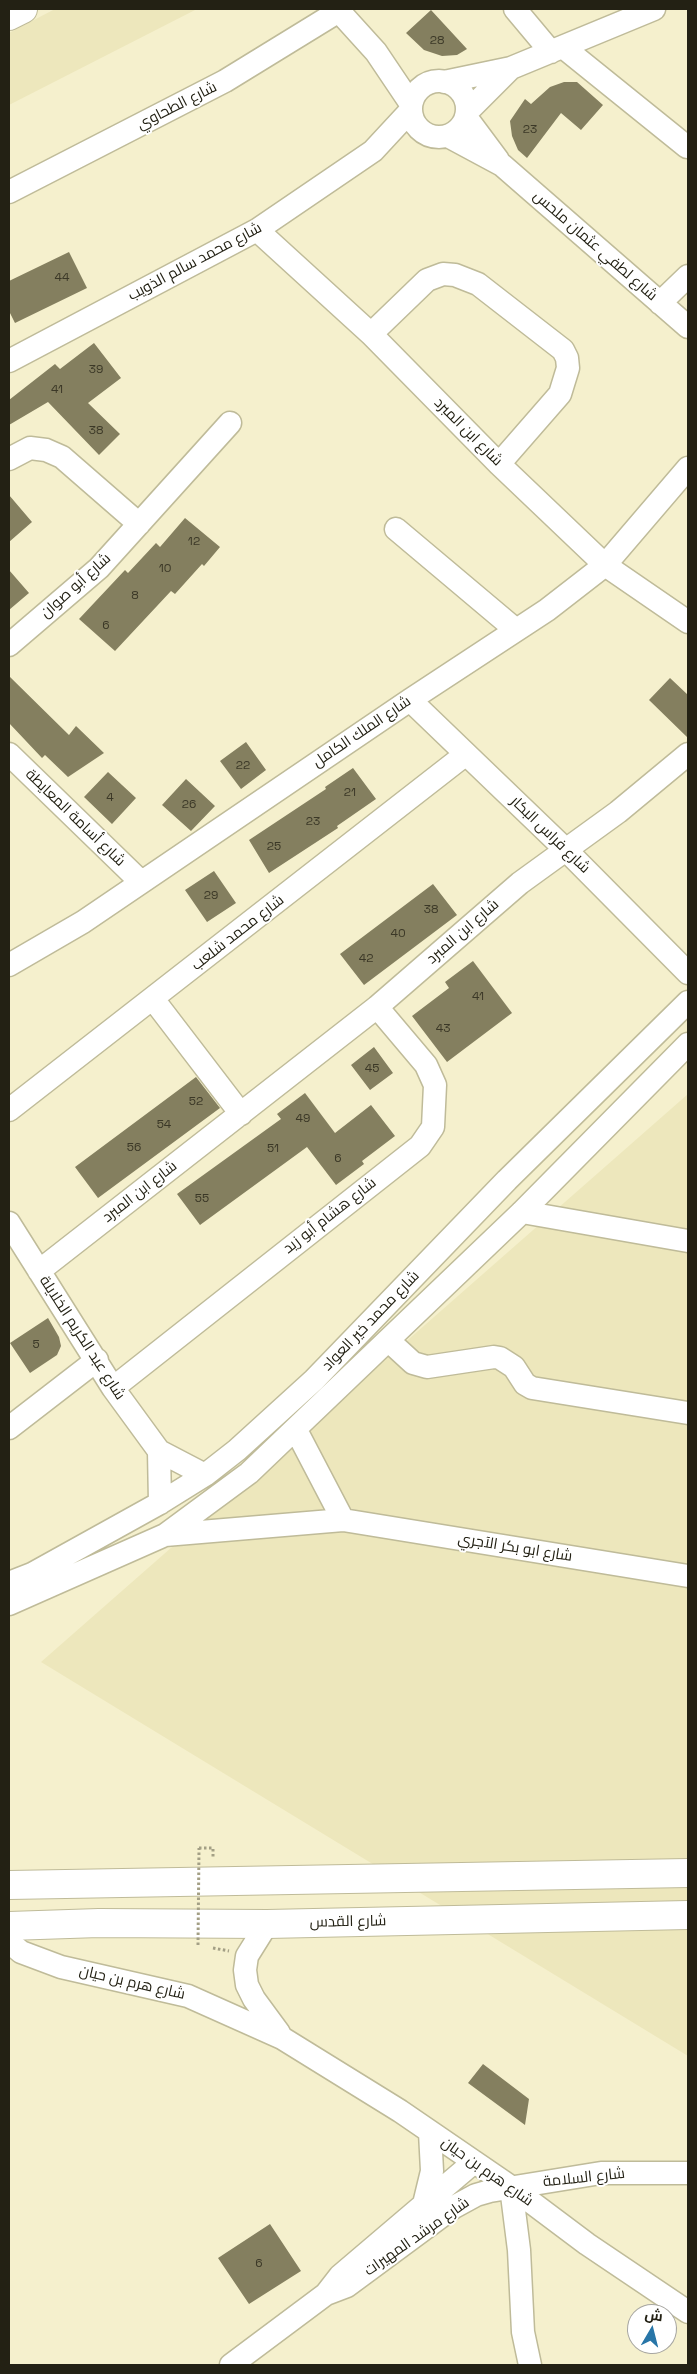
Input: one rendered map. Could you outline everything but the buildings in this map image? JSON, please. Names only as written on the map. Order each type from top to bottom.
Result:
[{"type":"main road","points":[[9,16],[23,9]]},
{"type":"main road","points":[[9,1886],[688,1873]]},
{"type":"main road","name":"شارع القدس","points":[[9,1926],[99,1923],[267,1924],[688,1915]]},
{"type":"street","points":[[515,9],[557,49],[687,147]]},
{"type":"street","points":[[411,107],[416,93],[435,83],[511,68],[654,9]]},
{"type":"street","points":[[338,10],[376,52],[411,107],[415,124],[425,134],[436,137],[448,136],[460,128],[467,114],[511,68]]},
{"type":"street","name":"شارع الطحاوي","points":[[9,192],[225,81],[338,10]]},
{"type":"street","points":[[376,52],[435,83],[456,87],[465,98],[467,114]]},
{"type":"street","name":"شارع محمد سالم الذويب","points":[[9,360],[257,230],[373,151],[411,107]]},
{"type":"street","name":"شارع لطفي عثمان ملحس","points":[[467,114],[502,165]]},
{"type":"street","name":"شارع محمد سالم الذويب","points":[[373,151],[425,134]]},
{"type":"street","name":"شارع لطفي عثمان ملحس","points":[[448,136],[502,165],[688,327]]},
{"type":"street","name":"شارع ابن المبرد","points":[[257,230],[370,334],[499,464],[605,565],[688,622]]},
{"type":"street","points":[[370,334],[427,280],[443,274],[455,275],[478,284],[563,350],[567,358],[568,368],[560,394],[499,464]]},
{"type":"street","points":[[660,303],[688,276]]},
{"type":"street","name":"شارع أبو صوان","points":[[9,645],[99,568],[230,423]]},
{"type":"street","points":[[9,460],[30,448],[46,450],[62,457],[139,524]]},
{"type":"street","name":"شارع الملك الكامل","points":[[9,965],[83,922],[410,700],[547,610],[605,565],[688,468]]},
{"type":"street","points":[[396,529],[516,630]]},
{"type":"street","name":"شارع فراس البكار","points":[[410,700],[566,850],[688,973]]},
{"type":"street","name":"شارع أسامة المعايطة","points":[[9,754],[141,882]]},
{"type":"street","name":"شارع محمد شلعب","points":[[9,1110],[466,754]]},
{"type":"street","name":"شارع ابن المبرد","points":[[39,1270],[377,1007],[520,883],[618,812],[688,754]]},
{"type":"street","points":[[153,999],[241,1114]]},
{"type":"street","name":"شارع محمد خير العواد","points":[[9,1583],[32,1574],[160,1503],[205,1475],[237,1450],[314,1380],[447,1240],[688,1002]]},
{"type":"street","name":"شارع هشام أبو زيد","points":[[113,1388],[420,1146],[433,1127],[435,1085],[426,1065],[377,1007]]},
{"type":"street","points":[[660,1028],[685,1054]]},
{"type":"street","name":"شارع محمد خير العواد","points":[[9,1604],[165,1535],[250,1472],[389,1341],[685,1054]]},
{"type":"street","points":[[522,1212],[688,1241]]},
{"type":"street","name":"شارع عبد الكريم الخلايلة","points":[[9,1223],[113,1388],[158,1451],[205,1475]]},
{"type":"street","points":[[389,1341],[413,1363],[427,1367],[500,1358],[514,1367],[525,1384],[532,1388],[688,1413]]},
{"type":"street","points":[[9,1428],[97,1360]]},
{"type":"street","points":[[296,1430],[343,1520]]},
{"type":"street","points":[[158,1451],[160,1503]]},
{"type":"street","name":"شارع ابو بكر الآجري","points":[[165,1535],[343,1520],[688,1576]]},
{"type":"street","name":"شارع هرم بن حيان","points":[[267,1924],[247,1956],[245,1970],[247,1985],[254,1999],[282,2038]]},
{"type":"street","name":"شارع هرم بن حيان","points":[[9,1942],[21,1952],[61,1968],[131,1981],[188,1996],[220,2008],[282,2038],[320,2059],[430,2132],[587,2244],[688,2312]]},
{"type":"street","points":[[424,2204],[432,2171],[430,2132]]},
{"type":"street","name":"شارع مرشد المهيرات","points":[[231,2365],[326,2294],[340,2276],[474,2162]]},
{"type":"street","name":"شارع السلامة","points":[[511,2188],[601,2174],[688,2173]]},
{"type":"street","points":[[511,2188],[519,2250],[523,2332],[530,2365]]},
{"type":"street","name":"شارع مرشد المهيرات","points":[[326,2294],[347,2286],[464,2201],[490,2191],[511,2188]]},
{"type":"path","points":[[198,1945],[199,1848],[213,1848]]},
{"type":"shaded area","points":[[55,9],[197,9],[9,105],[9,33]]},
{"type":"shaded area","points":[[688,1094],[688,2056],[41,1662]]}]
